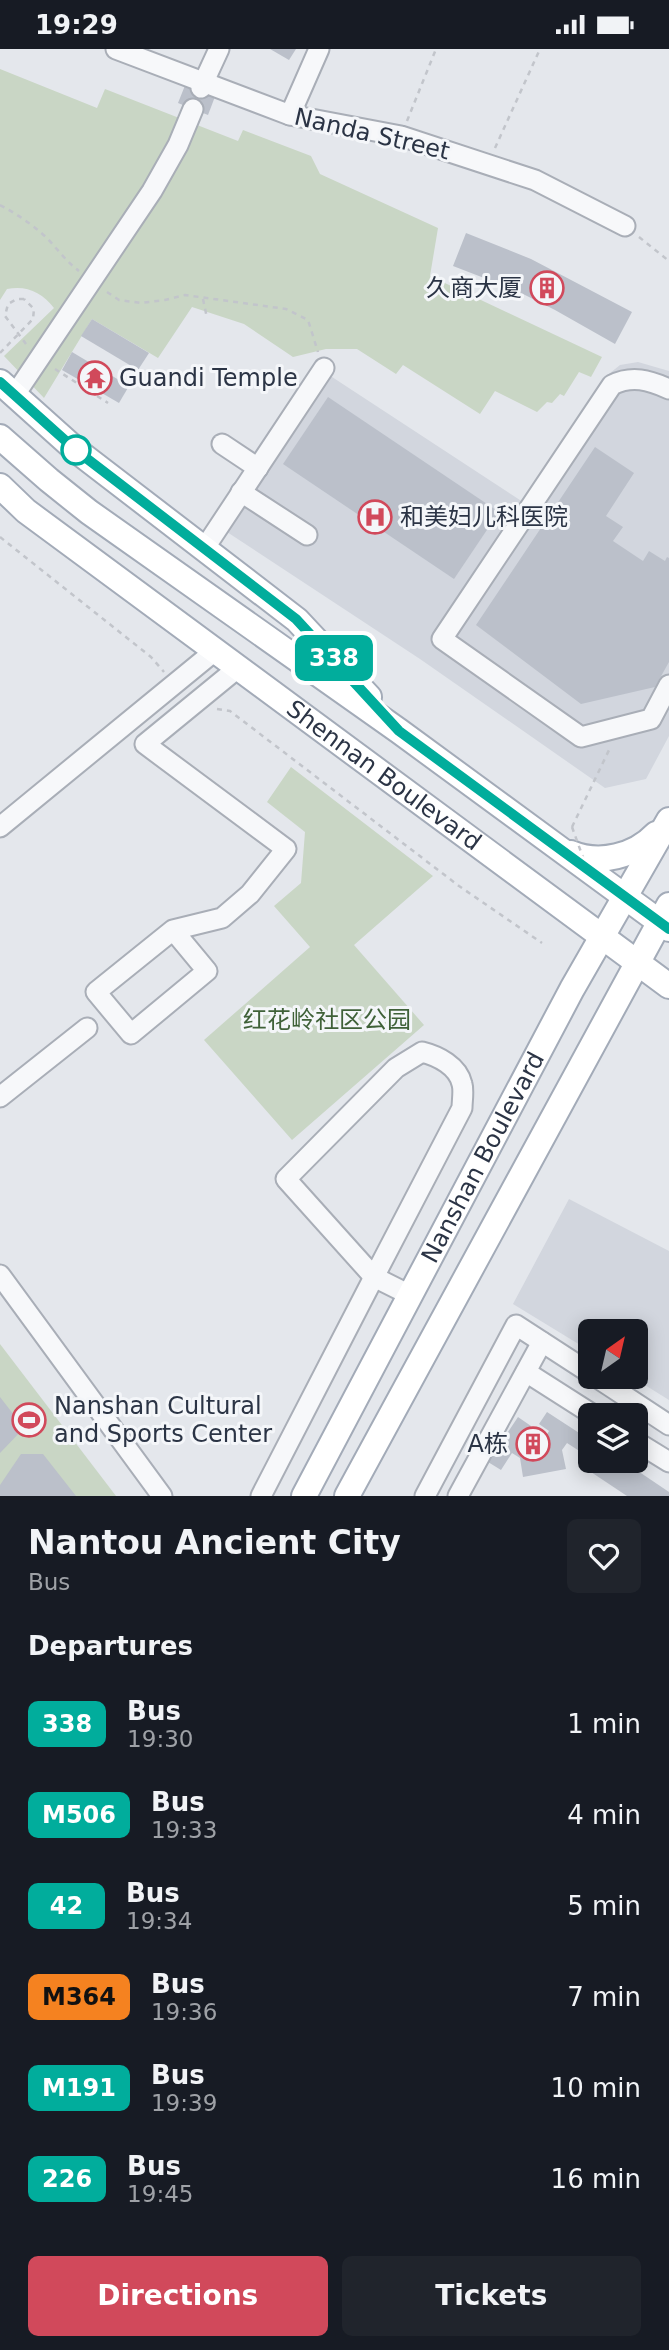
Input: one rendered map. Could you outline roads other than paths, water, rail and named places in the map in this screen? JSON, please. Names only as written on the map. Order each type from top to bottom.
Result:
[{"type":"main road","points":[[7,389],[77,451],[296,619],[399,731]]},
{"type":"main road","name":"Shennan Boulevard","points":[[0,437],[89,512],[399,731],[624,895],[666,918]]},
{"type":"main road","name":"Shennan Boulevard","points":[[0,486],[26,511],[669,986]]},
{"type":"main road","points":[[0,498],[26,511]]},
{"type":"main road","points":[[556,846],[577,855],[597,859],[617,856],[650,840],[669,820]]},
{"type":"main road","name":"Nanshan Boulevard","points":[[304,1496],[601,936],[669,820]]},
{"type":"main road","name":"Nanshan Boulevard","points":[[347,1496],[637,961],[666,918]]},
{"type":"street","name":"Nanda Street","points":[[116,49],[202,86],[290,115],[401,137],[535,180],[625,226]]},
{"type":"street","points":[[202,86],[219,49]]},
{"type":"street","points":[[290,115],[319,49]]},
{"type":"street","points":[[7,389],[33,352],[92,281],[152,191],[178,145],[193,109]]},
{"type":"street","points":[[204,549],[324,368]]},
{"type":"street","points":[[669,389],[649,380],[632,378],[611,386],[442,639],[581,737],[651,719],[669,685]]},
{"type":"street","points":[[222,444],[258,468]]},
{"type":"street","points":[[241,492],[307,535]]},
{"type":"street","points":[[0,827],[216,650]]},
{"type":"street","points":[[173,930],[207,971],[131,1034],[96,992],[173,930],[222,918],[250,894],[286,849],[145,744],[239,667]]},
{"type":"street","points":[[0,1097],[88,1028]]},
{"type":"street","points":[[261,1496],[374,1277],[462,1108],[463,1084],[453,1068],[437,1056],[422,1052],[396,1068],[286,1179],[374,1277],[410,1295]]},
{"type":"street","points":[[0,1275],[162,1496]]},
{"type":"street","points":[[425,1496],[516,1325],[578,1365]]},
{"type":"street","points":[[458,1496],[542,1342]]},
{"type":"street","points":[[526,1372],[578,1405]]},
{"type":"street","points":[[614,1389],[669,1425]]},
{"type":"street","points":[[648,1449],[669,1462]]},
{"type":"place","name":"久商大厦","points":[[547,288]]},
{"type":"place","name":"Guandi Temple","points":[[95,378]]},
{"type":"place","name":"和美妇儿科医院","points":[[375,517]]},
{"type":"place","name":"Nanshan Cultural and Sports Center","points":[[29,1420]]},
{"type":"place","name":"A栋","points":[[533,1444]]},
{"type":"park label","name":"红花岭社区公园","points":[[327,1020]]}]
